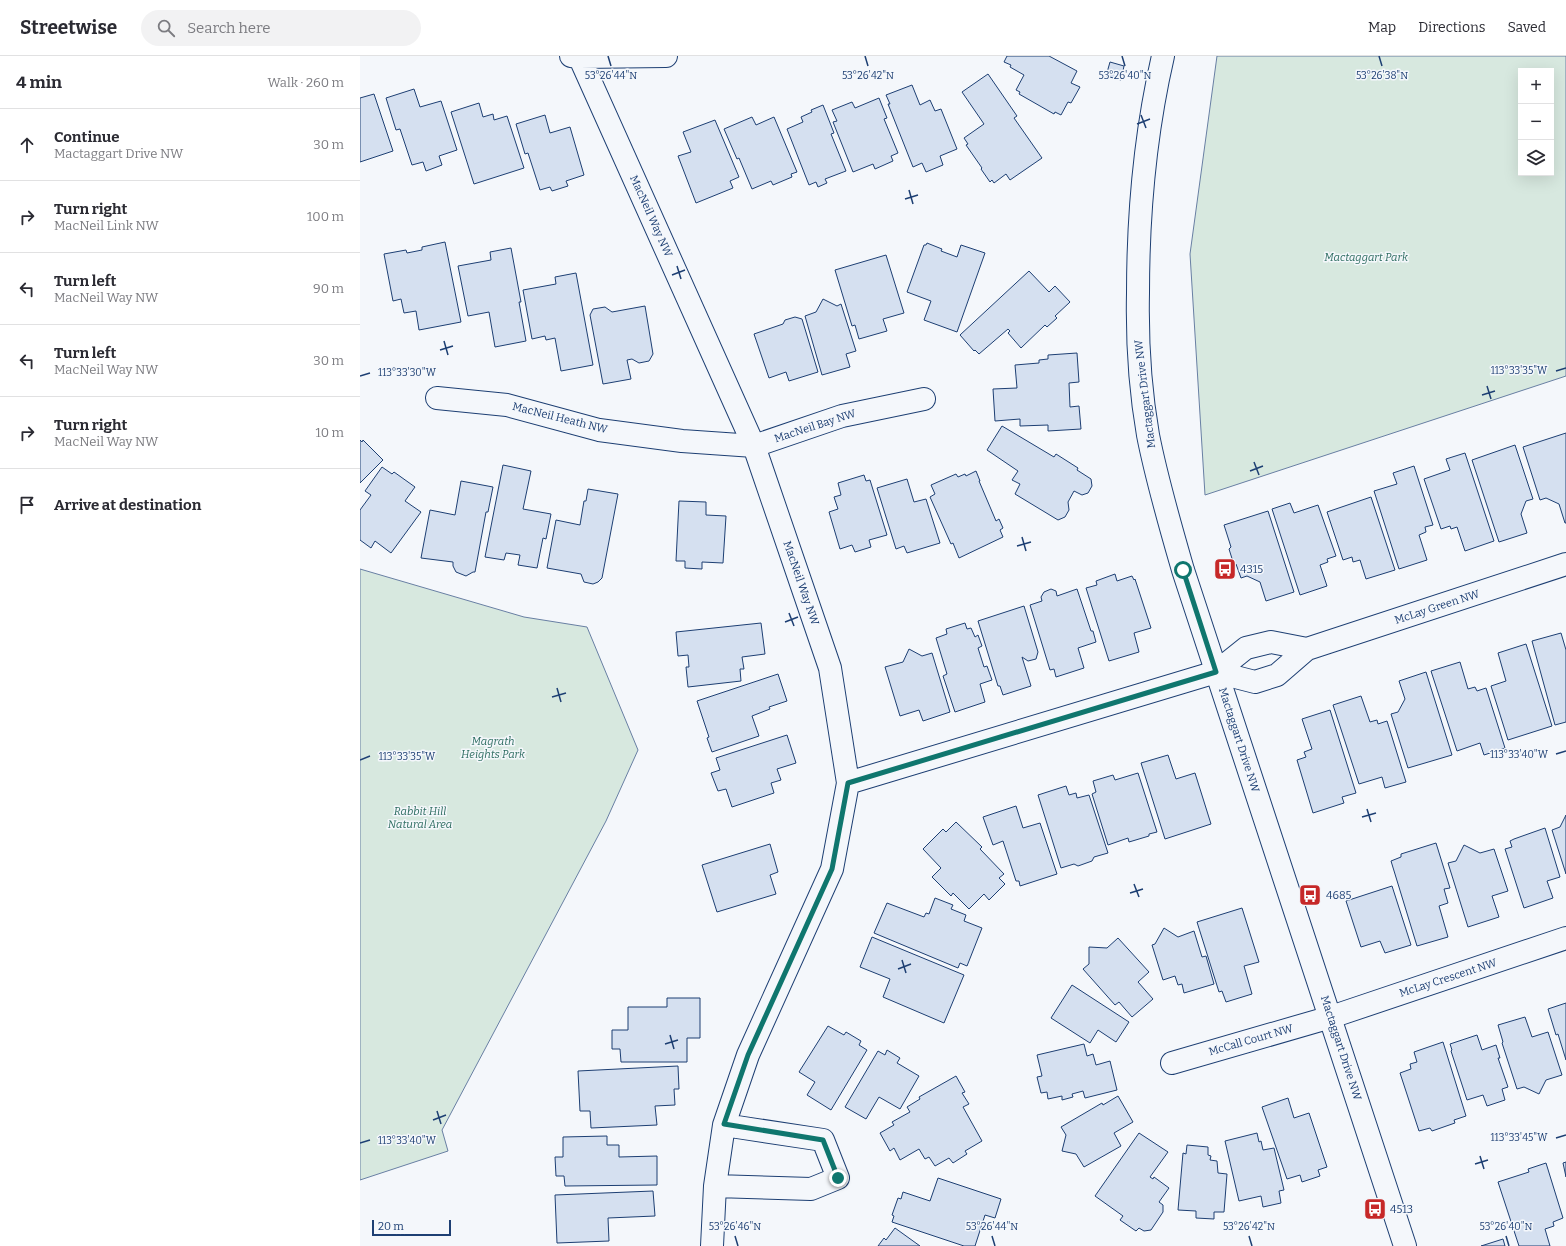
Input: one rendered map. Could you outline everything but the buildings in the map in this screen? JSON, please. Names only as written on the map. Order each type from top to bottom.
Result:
[{"type":"street","points":[[577,56],[666,56]]},
{"type":"street","name":"MacNeil Way NW","points":[[577,56],[754,446],[830,668],[848,783],[832,869],[748,1055],[724,1124],[716,1186],[712,1246]]},
{"type":"street","name":"Mactaggart Drive NW","points":[[1163,56],[1154,95],[1145,154],[1140,202],[1138,321],[1141,374],[1148,434],[1161,493],[1183,570],[1405,1246]]},
{"type":"street","name":"MacNeil Heath NW","points":[[437,398],[507,405],[599,430],[682,441],[754,446]]},
{"type":"street","name":"MacNeil Bay NW","points":[[754,446],[842,416],[924,399]]},
{"type":"street","name":"McLay Green NW","points":[[1216,672],[1255,682],[1277,675],[1307,649],[1566,564]]},
{"type":"street","name":"McLay Green NW","points":[[1216,672],[1246,648],[1271,642],[1307,649]]},
{"type":"street","points":[[848,783],[1216,672]]},
{"type":"street","name":"McLay Crescent NW","points":[[1331,1017],[1566,938]]},
{"type":"street","name":"McCall Court NW","points":[[1172,1063],[1331,1017]]},
{"type":"street","points":[[716,1186],[811,1188],[838,1178],[823,1140],[724,1124]]},
{"type":"green space","name":"Mactaggart Park","points":[[1217,56],[1566,56],[1566,376],[1205,495],[1190,254]]},
{"type":"green space","name":"Magrath Heights Park","points":[[360,569],[524,617],[587,627],[638,750],[606,821],[442,1130],[448,1151],[360,1180]]},
{"type":"place","name":"4315","points":[[1225,569]]},
{"type":"place","name":"4685","points":[[1310,895]]},
{"type":"place","name":"4513","points":[[1375,1209]]},
{"type":"route","points":[[838,1178],[823,1140],[724,1124],[748,1055],[832,869],[848,783],[1216,672],[1183,570]]},
{"type":"park label","name":"Rabbit Hill Natural Area","points":[[420,817]]}]
